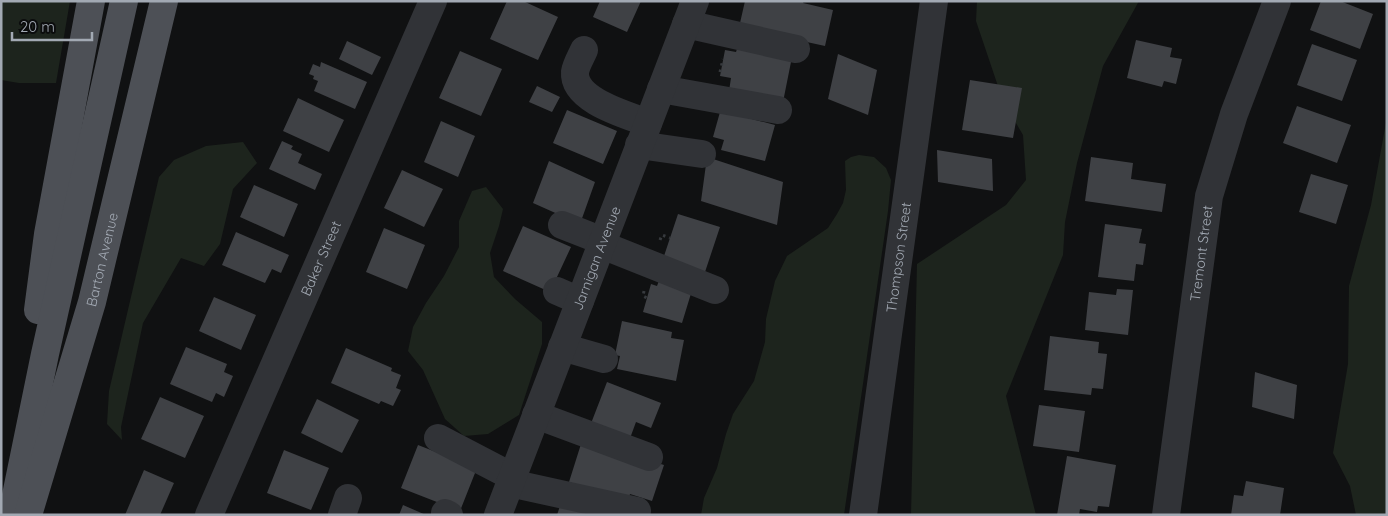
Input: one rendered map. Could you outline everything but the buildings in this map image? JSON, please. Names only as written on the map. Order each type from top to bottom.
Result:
[{"type":"main road","points":[[18,480],[48,234],[91,1]]},
{"type":"main road","points":[[12,515],[51,325],[124,1]]},
{"type":"main road","name":"Barton Avenue","points":[[28,515],[92,302],[164,1]]},
{"type":"street","name":"Baker Street","points":[[209,515],[433,1]]},
{"type":"street","name":"Thompson Street","points":[[863,515],[934,1]]},
{"type":"street","name":"Tremont Street","points":[[1166,515],[1209,196],[1234,114],[1277,1]]},
{"type":"street","points":[[690,13],[796,49]]},
{"type":"street","name":"Jarnigan Avenue","points":[[498,515],[562,347],[568,296],[602,243],[690,13]]},
{"type":"street","points":[[584,50],[575,72],[577,81],[586,94],[644,134],[702,154]]},
{"type":"street","points":[[661,89],[778,110]]},
{"type":"street","points":[[562,225],[715,290]]},
{"type":"street","points":[[562,347],[604,359]]},
{"type":"street","points":[[536,415],[649,456]]},
{"type":"street","points":[[438,438],[511,480],[637,511]]},
{"type":"path","points":[[662,234],[670,238]]},
{"type":"shaded area","points":[[1,1],[70,1],[56,83],[19,83],[1,80]]},
{"type":"shaded area","points":[[977,1],[1139,1],[1103,66],[1077,163],[1065,222],[1063,255],[1006,396],[1036,515],[911,515],[917,264],[1006,205],[1026,180],[1023,135],[1003,101],[976,21]]},
{"type":"shaded area","points":[[1387,117],[1387,515],[1356,515],[1350,486],[1333,453],[1348,364],[1349,286],[1371,205]]},
{"type":"shaded area","points":[[243,142],[257,163],[233,189],[220,244],[204,266],[181,258],[143,323],[121,427],[122,440],[107,424],[109,391],[159,177],[174,160],[206,146]]},
{"type":"shaded area","points":[[859,155],[874,157],[886,168],[891,180],[844,515],[701,515],[704,498],[717,468],[733,414],[754,381],[765,342],[766,319],[775,281],[787,256],[828,228],[843,203],[846,190],[845,161]]},
{"type":"shaded area","points":[[486,187],[503,209],[490,253],[494,277],[515,299],[542,322],[542,344],[519,415],[488,434],[464,436],[445,419],[423,370],[408,351],[413,327],[459,247],[459,221],[472,191]]}]
